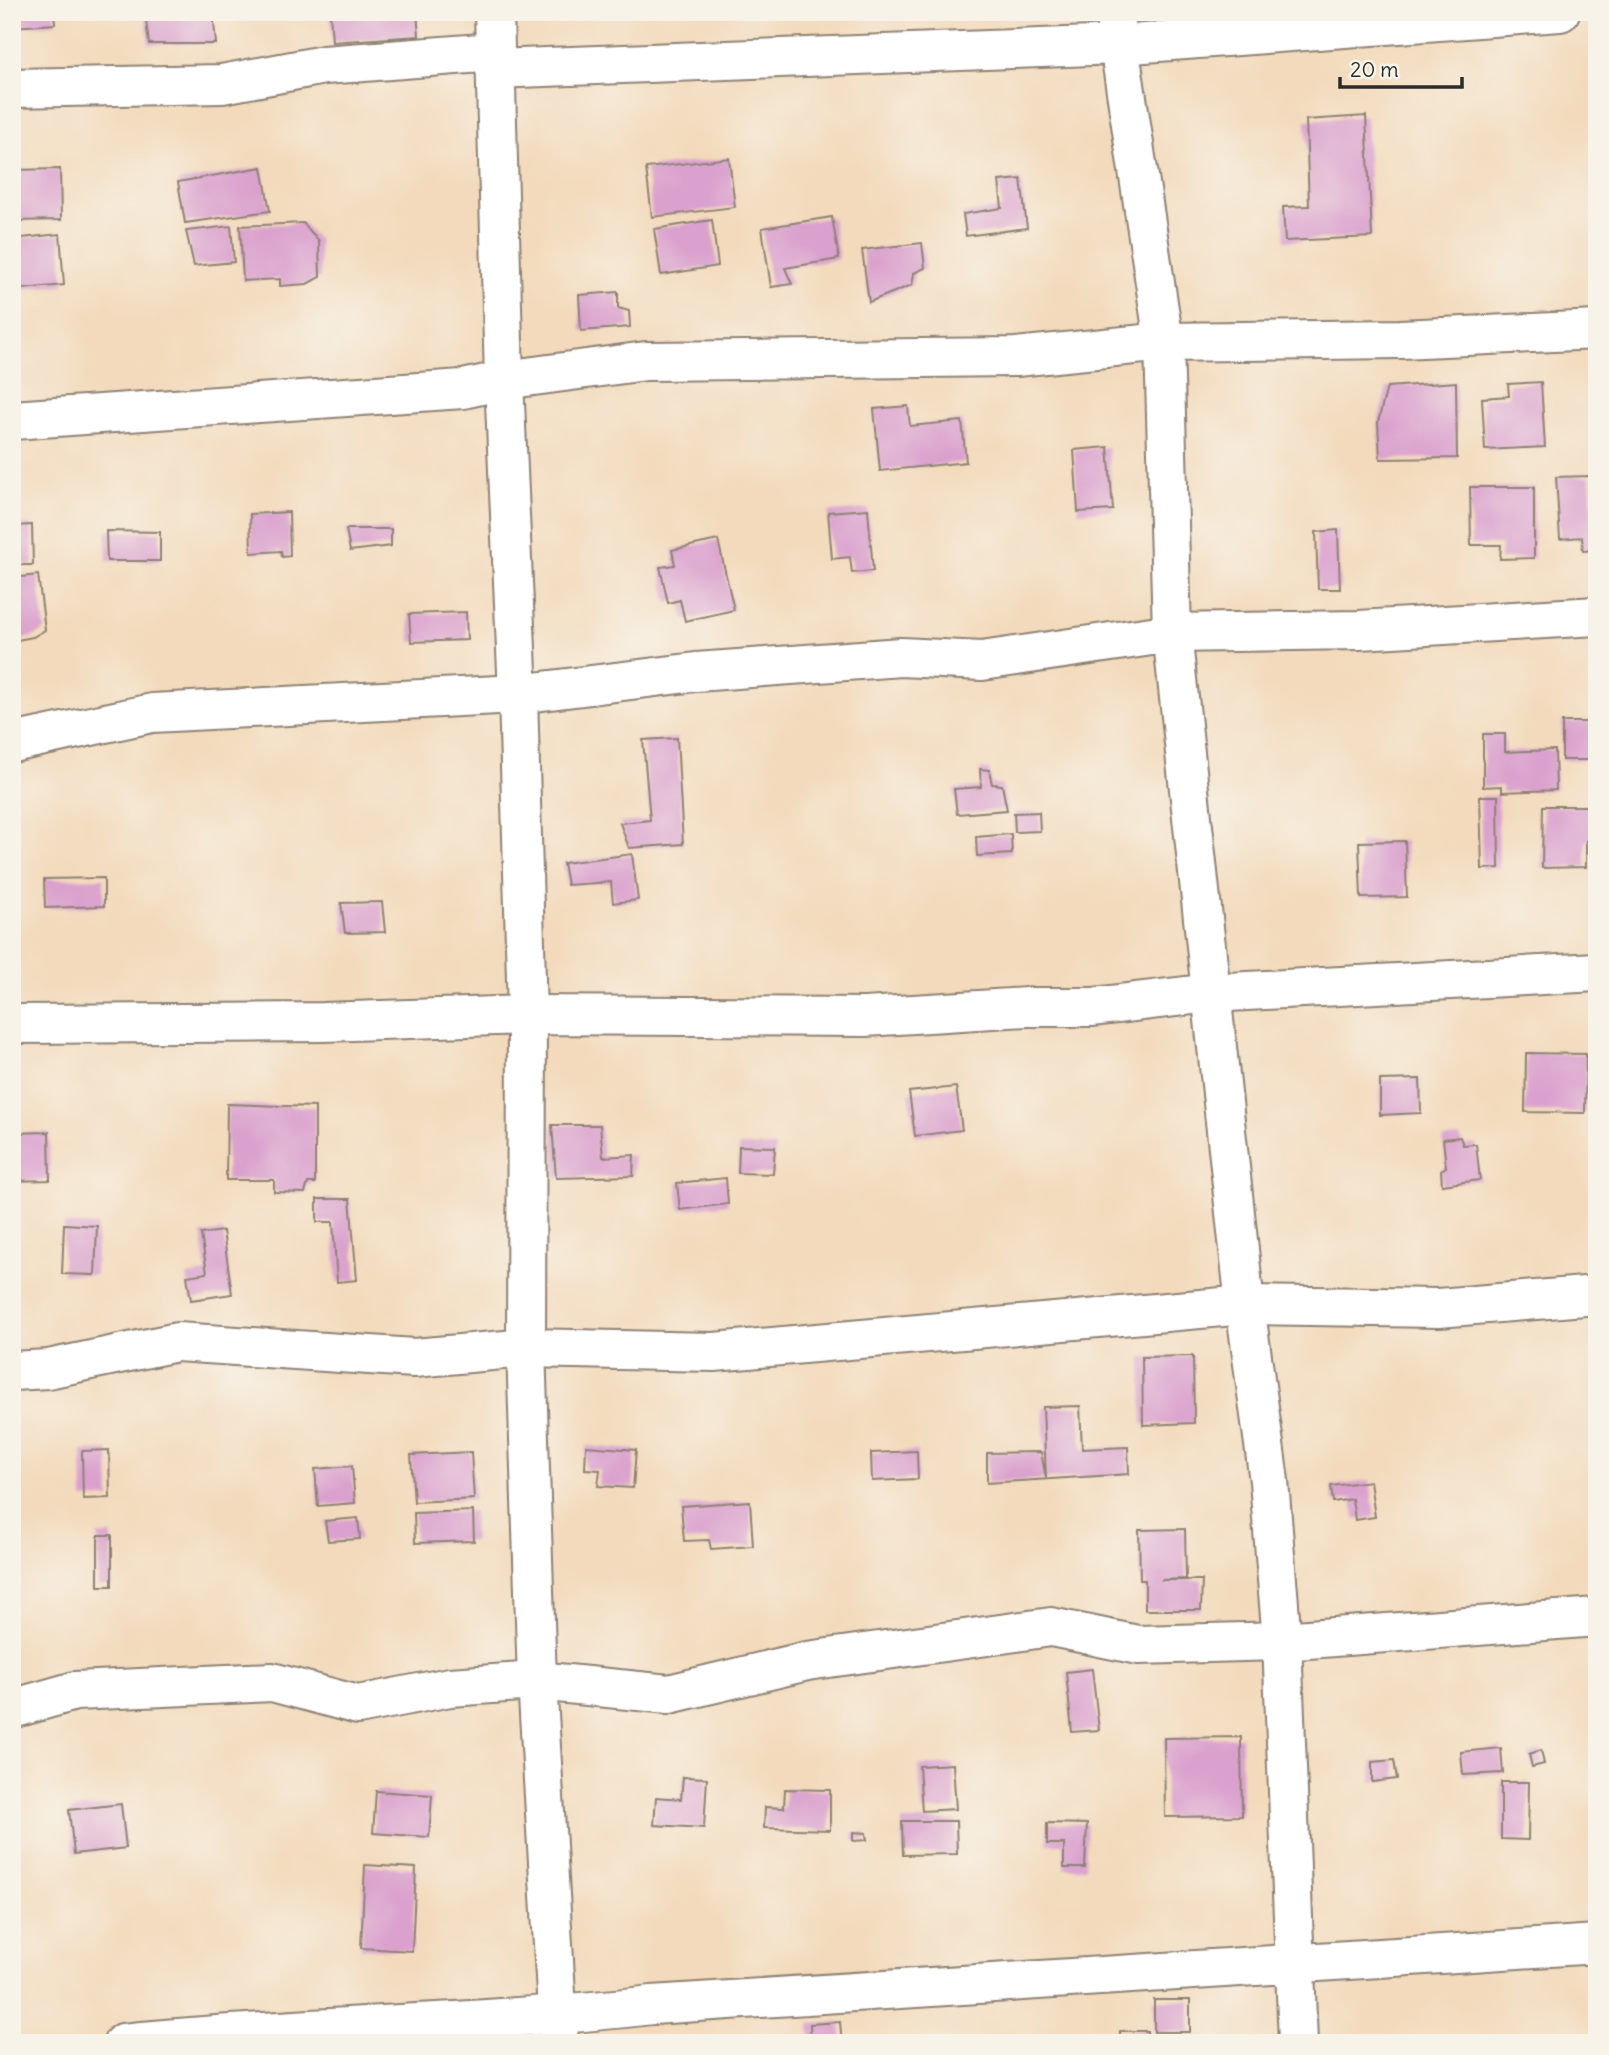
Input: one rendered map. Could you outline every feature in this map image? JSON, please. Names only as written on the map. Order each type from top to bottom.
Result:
[{"type":"street","points":[[494,12],[504,380],[527,1015],[526,1349],[537,1681],[559,2029]]},
{"type":"street","points":[[12,88],[222,84],[324,65],[495,61],[1116,29],[1560,12]]},
{"type":"street","points":[[1116,29],[1164,342],[1172,633],[1245,1305],[1269,1481],[1282,1641],[1298,2043]]},
{"type":"street","points":[[12,420],[463,389],[504,380],[646,361],[1016,357],[1164,342],[1400,339],[1597,330]]},
{"type":"street","points":[[12,743],[152,713],[517,694],[696,672],[887,658],[982,661],[1172,633],[1359,630],[1597,616]]},
{"type":"street","points":[[12,1024],[323,1022],[527,1015],[865,1017],[1027,1007],[1093,1007],[1210,993],[1597,972]]},
{"type":"street","points":[[12,1371],[48,1369],[177,1342],[414,1359],[526,1349],[714,1352],[1245,1305],[1438,1308],[1597,1296]]},
{"type":"street","points":[[12,1709],[75,1691],[272,1682],[358,1705],[450,1687],[537,1681],[669,1694],[807,1661],[1051,1626],[1138,1645],[1282,1641],[1597,1617]]},
{"type":"street","points":[[123,2043],[210,2034],[559,2029],[652,2006],[1597,1944]]},
{"type":"building","points":[[12,12],[54,12],[55,24],[12,27]]},
{"type":"building","points":[[145,12],[213,12],[216,44],[149,44]]},
{"type":"building","points":[[330,12],[417,12],[419,36],[332,42]]},
{"type":"building","points":[[1366,116],[1372,237],[1285,241],[1283,207],[1309,206],[1306,120]]},
{"type":"building","points":[[729,158],[735,207],[652,217],[646,168]]},
{"type":"building","points":[[262,167],[270,211],[185,223],[178,182]]},
{"type":"building","points":[[60,169],[61,220],[12,221],[12,170]]},
{"type":"building","points":[[1021,179],[1027,228],[966,236],[963,214],[1002,208],[999,181]]},
{"type":"building","points":[[832,217],[839,259],[785,268],[792,284],[771,287],[762,228]]},
{"type":"building","points":[[712,220],[718,266],[661,275],[654,229]]},
{"type":"building","points":[[303,223],[319,241],[320,277],[307,284],[280,286],[280,279],[243,281],[240,226]]},
{"type":"building","points":[[231,226],[234,262],[194,266],[186,231]]},
{"type":"building","points":[[60,234],[64,285],[12,290],[12,239]]},
{"type":"building","points":[[922,243],[925,268],[914,273],[912,285],[869,302],[862,250]]},
{"type":"building","points":[[618,292],[618,308],[629,311],[630,327],[581,331],[579,295]]},
{"type":"building","points":[[1456,382],[1457,458],[1380,459],[1378,422],[1387,387]]},
{"type":"building","points":[[1541,382],[1545,447],[1485,450],[1482,398],[1509,396],[1508,384]]},
{"type":"building","points":[[908,406],[910,426],[962,421],[966,462],[880,471],[874,409]]},
{"type":"building","points":[[1108,447],[1113,510],[1078,512],[1074,450]]},
{"type":"building","points":[[1590,476],[1594,550],[1583,551],[1582,537],[1560,539],[1556,477]]},
{"type":"building","points":[[1470,487],[1534,487],[1534,558],[1500,559],[1501,545],[1471,545]]},
{"type":"building","points":[[868,509],[873,571],[852,573],[850,557],[832,559],[828,512]]},
{"type":"building","points":[[289,512],[290,556],[282,557],[281,551],[251,553],[250,514]]},
{"type":"building","points":[[32,525],[33,565],[12,565],[14,526]]},
{"type":"building","points":[[346,529],[391,529],[391,546],[350,551]]},
{"type":"building","points":[[1338,530],[1340,589],[1318,589],[1316,532]]},
{"type":"building","points":[[106,531],[160,532],[160,561],[107,561]]},
{"type":"building","points":[[718,540],[734,610],[685,621],[680,600],[668,603],[660,567],[675,565],[672,550]]},
{"type":"building","points":[[38,575],[45,630],[33,637],[12,641],[12,578]]},
{"type":"building","points":[[466,612],[467,640],[411,642],[409,614]]},
{"type":"building","points":[[1562,722],[1597,722],[1597,760],[1562,760]]},
{"type":"building","points":[[1483,734],[1505,734],[1505,752],[1555,750],[1556,790],[1502,792],[1502,786],[1483,787]]},
{"type":"building","points":[[677,738],[683,844],[629,848],[620,823],[650,820],[643,740]]},
{"type":"building","points":[[980,769],[989,770],[992,784],[1002,785],[1007,810],[957,814],[954,789],[981,787]]},
{"type":"building","points":[[1480,796],[1498,796],[1499,868],[1482,869]]},
{"type":"building","points":[[1543,806],[1597,806],[1597,841],[1586,841],[1586,867],[1542,868]]},
{"type":"building","points":[[1039,812],[1040,831],[1015,832],[1014,813]]},
{"type":"building","points":[[1011,834],[1012,854],[977,856],[976,837]]},
{"type":"building","points":[[1405,841],[1407,897],[1361,898],[1359,842]]},
{"type":"building","points":[[632,854],[638,900],[613,903],[611,882],[567,885],[563,863]]},
{"type":"building","points":[[104,878],[104,906],[45,908],[44,879]]},
{"type":"building","points":[[382,902],[385,932],[345,933],[341,903]]},
{"type":"building","points":[[1526,1053],[1586,1054],[1585,1113],[1525,1112]]},
{"type":"building","points":[[1420,1079],[1421,1113],[1380,1115],[1380,1080]]},
{"type":"building","points":[[956,1087],[962,1130],[915,1136],[909,1092]]},
{"type":"building","points":[[227,1104],[315,1107],[315,1183],[308,1183],[305,1193],[274,1192],[274,1180],[226,1180]]},
{"type":"building","points":[[552,1125],[600,1125],[603,1157],[634,1155],[633,1176],[556,1178]]},
{"type":"building","points":[[49,1132],[50,1180],[12,1181],[12,1133]]},
{"type":"building","points":[[1460,1137],[1463,1145],[1476,1144],[1480,1180],[1442,1185],[1441,1170],[1446,1167],[1443,1139]]},
{"type":"building","points":[[739,1146],[775,1147],[773,1174],[738,1173]]},
{"type":"building","points":[[726,1178],[728,1204],[680,1210],[677,1183]]},
{"type":"building","points":[[317,1199],[350,1199],[357,1280],[337,1282],[333,1222],[317,1222]]},
{"type":"building","points":[[64,1224],[97,1226],[95,1275],[62,1274]]},
{"type":"building","points":[[223,1231],[232,1294],[191,1300],[187,1276],[207,1273],[201,1234]]},
{"type":"building","points":[[1193,1356],[1194,1423],[1143,1425],[1142,1357]]},
{"type":"building","points":[[1080,1406],[1082,1449],[1128,1447],[1129,1474],[987,1483],[987,1453],[1041,1452],[1046,1478],[1043,1407]]},
{"type":"building","points":[[586,1446],[636,1450],[633,1488],[598,1486],[600,1470],[585,1469]]},
{"type":"building","points":[[109,1450],[110,1498],[83,1499],[82,1451]]},
{"type":"building","points":[[917,1451],[918,1479],[872,1481],[871,1453]]},
{"type":"building","points":[[471,1452],[474,1499],[414,1502],[411,1455]]},
{"type":"building","points":[[352,1466],[355,1503],[318,1506],[315,1469]]},
{"type":"building","points":[[1370,1481],[1375,1517],[1355,1520],[1352,1499],[1333,1502],[1331,1486]]},
{"type":"building","points":[[750,1501],[753,1546],[711,1549],[709,1540],[684,1541],[681,1506]]},
{"type":"building","points":[[473,1511],[474,1541],[415,1543],[414,1513]]},
{"type":"building","points":[[358,1518],[360,1539],[328,1541],[325,1521]]},
{"type":"building","points":[[1185,1529],[1186,1579],[1161,1580],[1202,1580],[1201,1610],[1145,1610],[1145,1580],[1140,1580],[1139,1530]]},
{"type":"building","points":[[98,1535],[112,1535],[112,1586],[98,1586]]},
{"type":"building","points":[[1092,1669],[1099,1730],[1072,1732],[1066,1672]]},
{"type":"building","points":[[1241,1737],[1242,1816],[1165,1817],[1164,1738]]},
{"type":"building","points":[[1501,1748],[1503,1773],[1463,1775],[1461,1752]]},
{"type":"building","points":[[1541,1750],[1544,1764],[1532,1767],[1529,1754]]},
{"type":"building","points":[[1394,1760],[1397,1779],[1372,1782],[1372,1762]]},
{"type":"building","points":[[953,1764],[956,1809],[922,1811],[919,1766]]},
{"type":"building","points":[[683,1777],[707,1778],[704,1828],[654,1825],[656,1797],[681,1799]]},
{"type":"building","points":[[1501,1782],[1529,1782],[1528,1840],[1501,1839]]},
{"type":"building","points":[[785,1789],[830,1790],[830,1830],[764,1828],[765,1807],[784,1808]]},
{"type":"building","points":[[376,1791],[432,1795],[429,1837],[373,1833]]},
{"type":"building","points":[[121,1804],[126,1848],[74,1854],[69,1810]]},
{"type":"building","points":[[902,1821],[956,1821],[957,1854],[903,1855]]},
{"type":"building","points":[[1047,1823],[1087,1824],[1085,1868],[1064,1868],[1064,1844],[1047,1844]]},
{"type":"building","points":[[853,1832],[866,1833],[867,1840],[853,1841]]},
{"type":"building","points":[[365,1865],[416,1868],[412,1951],[361,1948]]},
{"type":"building","points":[[1154,2000],[1190,2000],[1190,2032],[1154,2032]]},
{"type":"building","points":[[840,2022],[842,2043],[811,2043],[810,2024]]},
{"type":"building","points":[[1120,2031],[1147,2031],[1147,2043],[1120,2043]]}]
